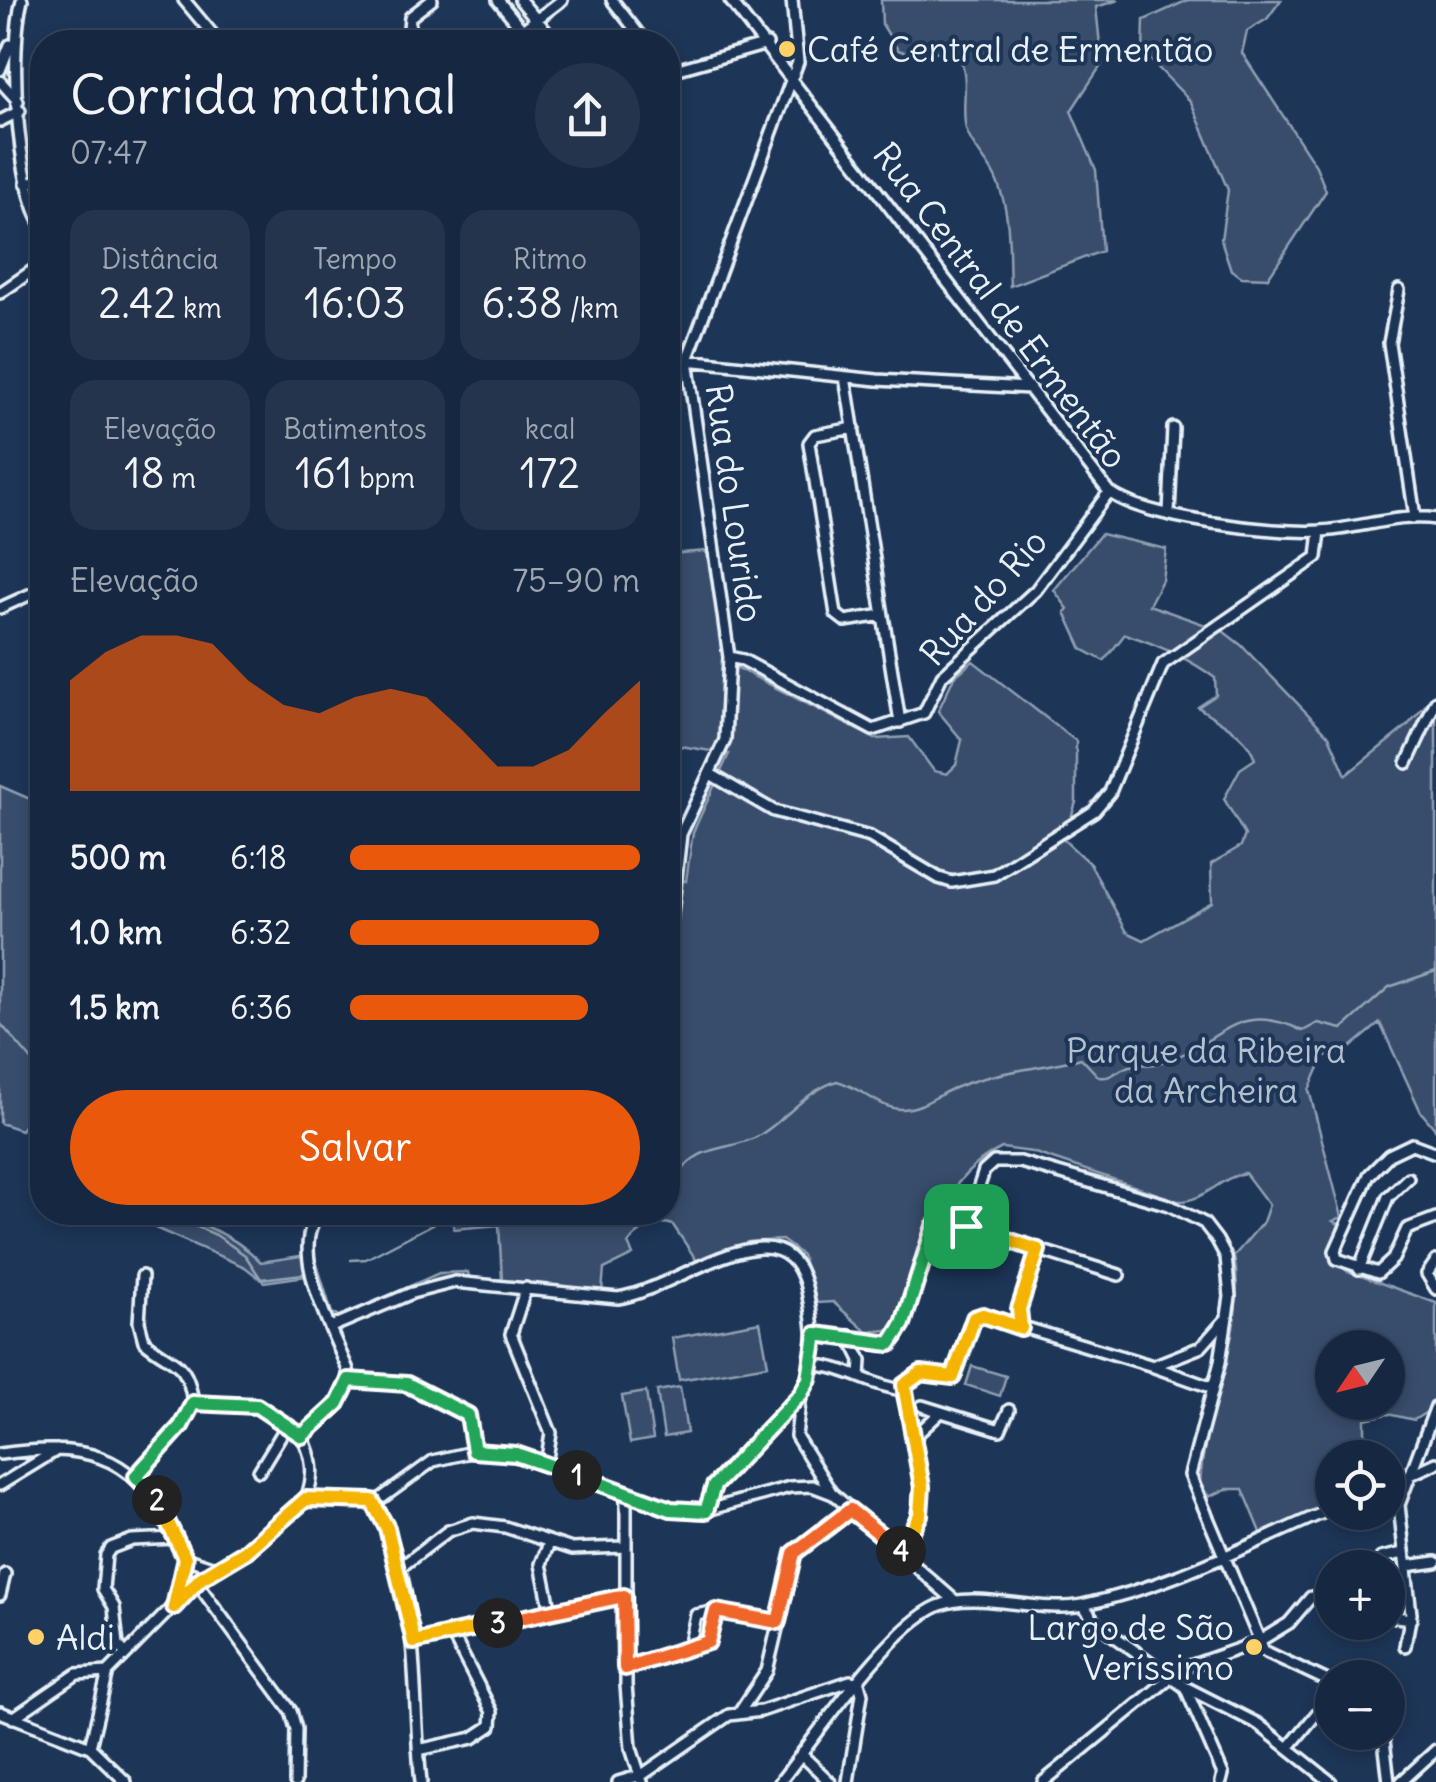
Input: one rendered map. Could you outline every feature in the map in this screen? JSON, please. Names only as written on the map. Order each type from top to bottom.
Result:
[{"type":"street","points":[[1,78],[22,0]]},
{"type":"street","points":[[184,0],[209,30]]},
{"type":"street","points":[[409,30],[410,17],[432,0]]},
{"type":"street","points":[[498,0],[523,30],[562,0]]},
{"type":"street","points":[[520,0],[544,30]]},
{"type":"street","points":[[612,0],[636,30]]},
{"type":"street","name":"Rua Central de Ermentão","points":[[730,0],[792,75],[1109,492],[1141,509],[1277,531],[1320,531],[1435,516]]},
{"type":"street","name":"Rua do Lourido","points":[[680,850],[682,834],[712,774],[728,724],[729,658],[687,360],[798,62],[792,0]]},
{"type":"street","points":[[16,33],[26,183],[30,194]]},
{"type":"street","points":[[680,69],[767,44]]},
{"type":"street","points":[[1,78],[17,79]]},
{"type":"street","points":[[1,78],[20,108]]},
{"type":"street","points":[[0,121],[20,108]]},
{"type":"street","points":[[26,183],[30,182]]},
{"type":"street","points":[[0,293],[30,272]]},
{"type":"street","points":[[1399,290],[1389,344],[1415,517]]},
{"type":"street","points":[[680,362],[1030,388]]},
{"type":"street","points":[[729,658],[743,660],[873,730],[900,722],[845,377]]},
{"type":"street","points":[[854,428],[815,435],[809,443],[836,614],[846,621],[883,615]]},
{"type":"street","points":[[1168,513],[1173,428]]},
{"type":"street","name":"Rua do Rio","points":[[900,722],[924,713],[942,676],[1036,590],[1109,492]]},
{"type":"street","points":[[712,774],[774,811],[870,837],[939,878],[952,882],[994,875],[1094,811],[1118,774],[1163,664],[1317,557],[1320,531]]},
{"type":"street","points":[[0,608],[30,595]]},
{"type":"street","points":[[1407,762],[1436,700]]},
{"type":"street","points":[[1435,1152],[1412,1144],[1389,1155],[1369,1175],[1335,1251],[1342,1264],[1378,1273],[1386,1270],[1407,1229],[1436,1218]]},
{"type":"street","points":[[966,1226],[984,1171],[1004,1160],[1168,1205],[1204,1223],[1217,1240],[1230,1277],[1227,1318],[1213,1388],[1190,1475],[1220,1538],[1222,1559],[1264,1652],[1315,1674]]},
{"type":"street","points":[[1359,1269],[1388,1197],[1408,1178]]},
{"type":"street","points":[[816,1334],[850,1336],[882,1345],[898,1337],[934,1226],[947,1221],[1119,1275]]},
{"type":"street","points":[[302,1436],[338,1403],[349,1380],[311,1276],[308,1244],[312,1225]]},
{"type":"street","points":[[331,1327],[435,1285],[455,1282],[630,1296],[752,1247],[777,1246],[800,1265],[816,1334],[812,1365],[801,1394],[796,1436],[833,1494],[954,1600]]},
{"type":"street","points":[[1021,1328],[1019,1309],[1038,1250]]},
{"type":"street","points":[[1436,1261],[1427,1274],[1436,1290]]},
{"type":"street","points":[[136,1476],[181,1426],[193,1403],[190,1380],[179,1362],[144,1340],[139,1322],[142,1276]]},
{"type":"street","points":[[526,1288],[511,1334],[551,1433],[546,1465]]},
{"type":"street","points":[[900,1552],[920,1515],[915,1436],[902,1390],[911,1376],[921,1373],[953,1377],[974,1318],[983,1315],[1213,1388]]},
{"type":"street","points":[[1153,1366],[1201,1346],[1227,1318]]},
{"type":"street","points":[[850,1336],[861,1360],[860,1377]]},
{"type":"street","points":[[812,1365],[838,1368],[902,1390]]},
{"type":"street","points":[[349,1380],[407,1384],[468,1415],[474,1451]]},
{"type":"street","points":[[706,1511],[714,1486],[801,1394]]},
{"type":"street","points":[[90,1746],[108,1672],[196,1583],[245,1552],[306,1499],[313,1471],[311,1454],[302,1436],[257,1406],[193,1403]]},
{"type":"street","points":[[922,1406],[1000,1430],[1009,1410]]},
{"type":"street","points":[[1405,1492],[1436,1406]]},
{"type":"street","points":[[915,1436],[941,1412]]},
{"type":"street","points":[[260,1471],[287,1425]]},
{"type":"street","points":[[0,1485],[24,1474],[60,1448]]},
{"type":"street","points":[[0,1454],[60,1448],[120,1464],[136,1476],[157,1500],[185,1558],[174,1607]]},
{"type":"street","points":[[306,1499],[372,1501],[386,1497],[433,1461],[474,1451],[516,1454],[671,1509],[706,1511],[790,1487],[812,1486],[833,1494]]},
{"type":"street","points":[[16,1452],[28,1463],[24,1474]]},
{"type":"street","points":[[1405,1479],[1436,1463]]},
{"type":"street","points":[[626,1492],[625,1668],[631,1748],[642,1778]]},
{"type":"street","points":[[372,1501],[387,1528],[414,1642],[422,1782]]},
{"type":"street","points":[[739,1714],[767,1671],[794,1553],[850,1510]]},
{"type":"street","points":[[780,1782],[913,1622],[954,1600],[1056,1609],[1084,1605],[1165,1583],[1315,1517]]},
{"type":"street","points":[[397,1570],[448,1531],[473,1522],[505,1527],[572,1550],[623,1547]]},
{"type":"street","points":[[126,1654],[118,1645],[114,1607],[103,1590],[106,1555],[111,1548],[132,1540],[176,1538]]},
{"type":"street","points":[[550,1542],[541,1564],[551,1612]]},
{"type":"street","points":[[185,1558],[200,1566],[218,1568]]},
{"type":"street","points":[[1405,1560],[1411,1619],[1405,1646]]},
{"type":"street","points":[[1407,1566],[1436,1562]]},
{"type":"street","points":[[0,1595],[5,1574]]},
{"type":"street","points":[[196,1583],[290,1711],[296,1729],[294,1782]]},
{"type":"street","points":[[414,1642],[624,1596]]},
{"type":"street","points":[[1043,1782],[1170,1676],[1197,1661],[1258,1642],[1288,1623],[1311,1597]]},
{"type":"street","points":[[1084,1605],[1096,1622],[1185,1687],[1258,1724],[1331,1782]]},
{"type":"street","points":[[689,1648],[696,1615],[716,1611],[778,1622]]},
{"type":"street","points":[[625,1668],[708,1642],[716,1611]]},
{"type":"street","points":[[1405,1618],[1411,1619]]},
{"type":"street","points":[[418,1750],[473,1738],[491,1726],[492,1712],[452,1634]]},
{"type":"street","points":[[13,1718],[77,1674],[108,1672]]},
{"type":"street","points":[[618,1782],[642,1778],[714,1722],[762,1711],[841,1682],[858,1684]]},
{"type":"street","points":[[848,1782],[861,1705],[858,1684]]},
{"type":"street","points":[[1185,1687],[1224,1774],[1221,1782]]},
{"type":"street","points":[[0,1712],[90,1746],[123,1781]]},
{"type":"street","points":[[1290,1746],[1315,1716]]},
{"type":"street","points":[[1385,1750],[1389,1782]]},
{"type":"street","points":[[1401,1782],[1436,1750]]},
{"type":"street","points":[[802,1754],[830,1782]]},
{"type":"green space","points":[[881,0],[1119,0],[1096,7],[1102,64],[1071,111],[1096,170],[1102,251],[1010,286],[1004,204],[995,177],[966,129],[965,81],[957,53],[898,50],[882,24]]},
{"type":"green space","points":[[1188,0],[1281,0],[1267,19],[1247,31],[1242,53],[1316,166],[1326,191],[1268,278],[1242,277],[1231,270],[1221,240],[1228,190],[1191,102],[1143,52],[1144,20]]},
{"type":"green space","name":"Parque da Ribeira da Archeira","points":[[1101,534],[1166,549],[1162,580],[1149,605],[1223,631],[1241,645],[1329,736],[1346,775],[1407,726],[1436,693],[1436,1130],[1421,1112],[1380,1023],[1345,1052],[1324,1056],[1309,1090],[1342,1217],[1333,1221],[1339,1224],[1329,1256],[1347,1271],[1436,1303],[1436,1406],[1414,1420],[1405,1418],[1405,1330],[1315,1330],[1315,1420],[1365,1420],[1365,1440],[1315,1440],[1315,1512],[1263,1537],[1243,1489],[1226,1489],[1209,1497],[1200,1484],[1235,1313],[1234,1256],[1263,1222],[1269,1205],[1245,1173],[1196,1198],[1178,1201],[1032,1152],[1002,1148],[960,1181],[945,1202],[932,1226],[899,1329],[867,1332],[833,1302],[817,1303],[802,1255],[782,1240],[748,1242],[699,1264],[673,1225],[680,1225],[680,880],[686,881],[693,832],[729,754],[680,746],[680,553],[706,551],[728,663],[875,739],[909,737],[934,771],[947,774],[956,765],[962,740],[938,711],[954,677],[973,661],[1076,741],[1076,802],[1064,840],[1090,864],[1127,932],[1144,940],[1212,902],[1211,864],[1241,846],[1245,835],[1224,799],[1240,769],[1255,759],[1239,735],[1198,707],[1216,695],[1215,678],[1171,652],[1125,634],[1104,661],[1082,649],[1065,612],[1068,609],[1054,590]]},
{"type":"green space","points":[[0,786],[30,799],[30,1118],[21,1130],[0,1123]]},
{"type":"green space","points":[[152,1225],[203,1225],[222,1233],[261,1262],[314,1254],[332,1313],[341,1317],[439,1273],[468,1272],[469,1277],[502,1280],[499,1225],[657,1225],[648,1227],[628,1244],[633,1255],[604,1269],[602,1291],[442,1281],[334,1322],[313,1275],[264,1282],[245,1267]]},
{"type":"green space","points":[[454,1225],[499,1225],[454,1229]]},
{"type":"green space","points":[[760,1322],[768,1365],[679,1380],[672,1338]]},
{"type":"green space","points":[[972,1366],[1006,1376],[1000,1396],[966,1385]]},
{"type":"green space","points":[[680,1387],[687,1433],[664,1437],[657,1391]]},
{"type":"green space","points":[[646,1392],[653,1439],[630,1443],[622,1396]]},
{"type":"waterway","points":[[680,1174],[686,1165],[705,1153],[760,1135],[815,1092],[837,1081],[901,1109],[922,1105],[984,1078],[1081,1058],[1099,1077],[1107,1077],[1131,1066],[1179,1056],[1242,1022],[1279,1022],[1303,1031],[1318,1023],[1342,1029],[1389,987],[1436,971]]},
{"type":"waterway","points":[[0,1023],[30,1058]]},
{"type":"waterway","points":[[193,1225],[245,1255],[261,1279],[303,1274]]},
{"type":"waterway","points":[[351,1260],[366,1259],[431,1225]]},
{"type":"place","name":"Café Central de Ermentão","points":[[787,49]]},
{"type":"place","name":"Aldi","points":[[36,1637]]},
{"type":"place","name":"Largo de São Veríssimo","points":[[1254,1647]]},
{"type":"route","points":[[947,1221],[966,1226],[1038,1250],[1019,1309],[1021,1328],[983,1315],[974,1318],[953,1377],[932,1373],[911,1376],[902,1390],[915,1436],[922,1487],[920,1515],[910,1537],[900,1552],[850,1510],[794,1553],[778,1622],[716,1611],[708,1642],[625,1668],[624,1596],[414,1642],[387,1528],[372,1501],[318,1496],[306,1499],[245,1552],[200,1579],[174,1607],[185,1558],[157,1500],[136,1476],[181,1426],[193,1403],[257,1406],[302,1436],[338,1403],[349,1380],[407,1384],[468,1415],[474,1451],[516,1454],[671,1509],[706,1511],[714,1486],[801,1394],[809,1379],[816,1334],[890,1344],[903,1324],[934,1226],[947,1221]]}]
